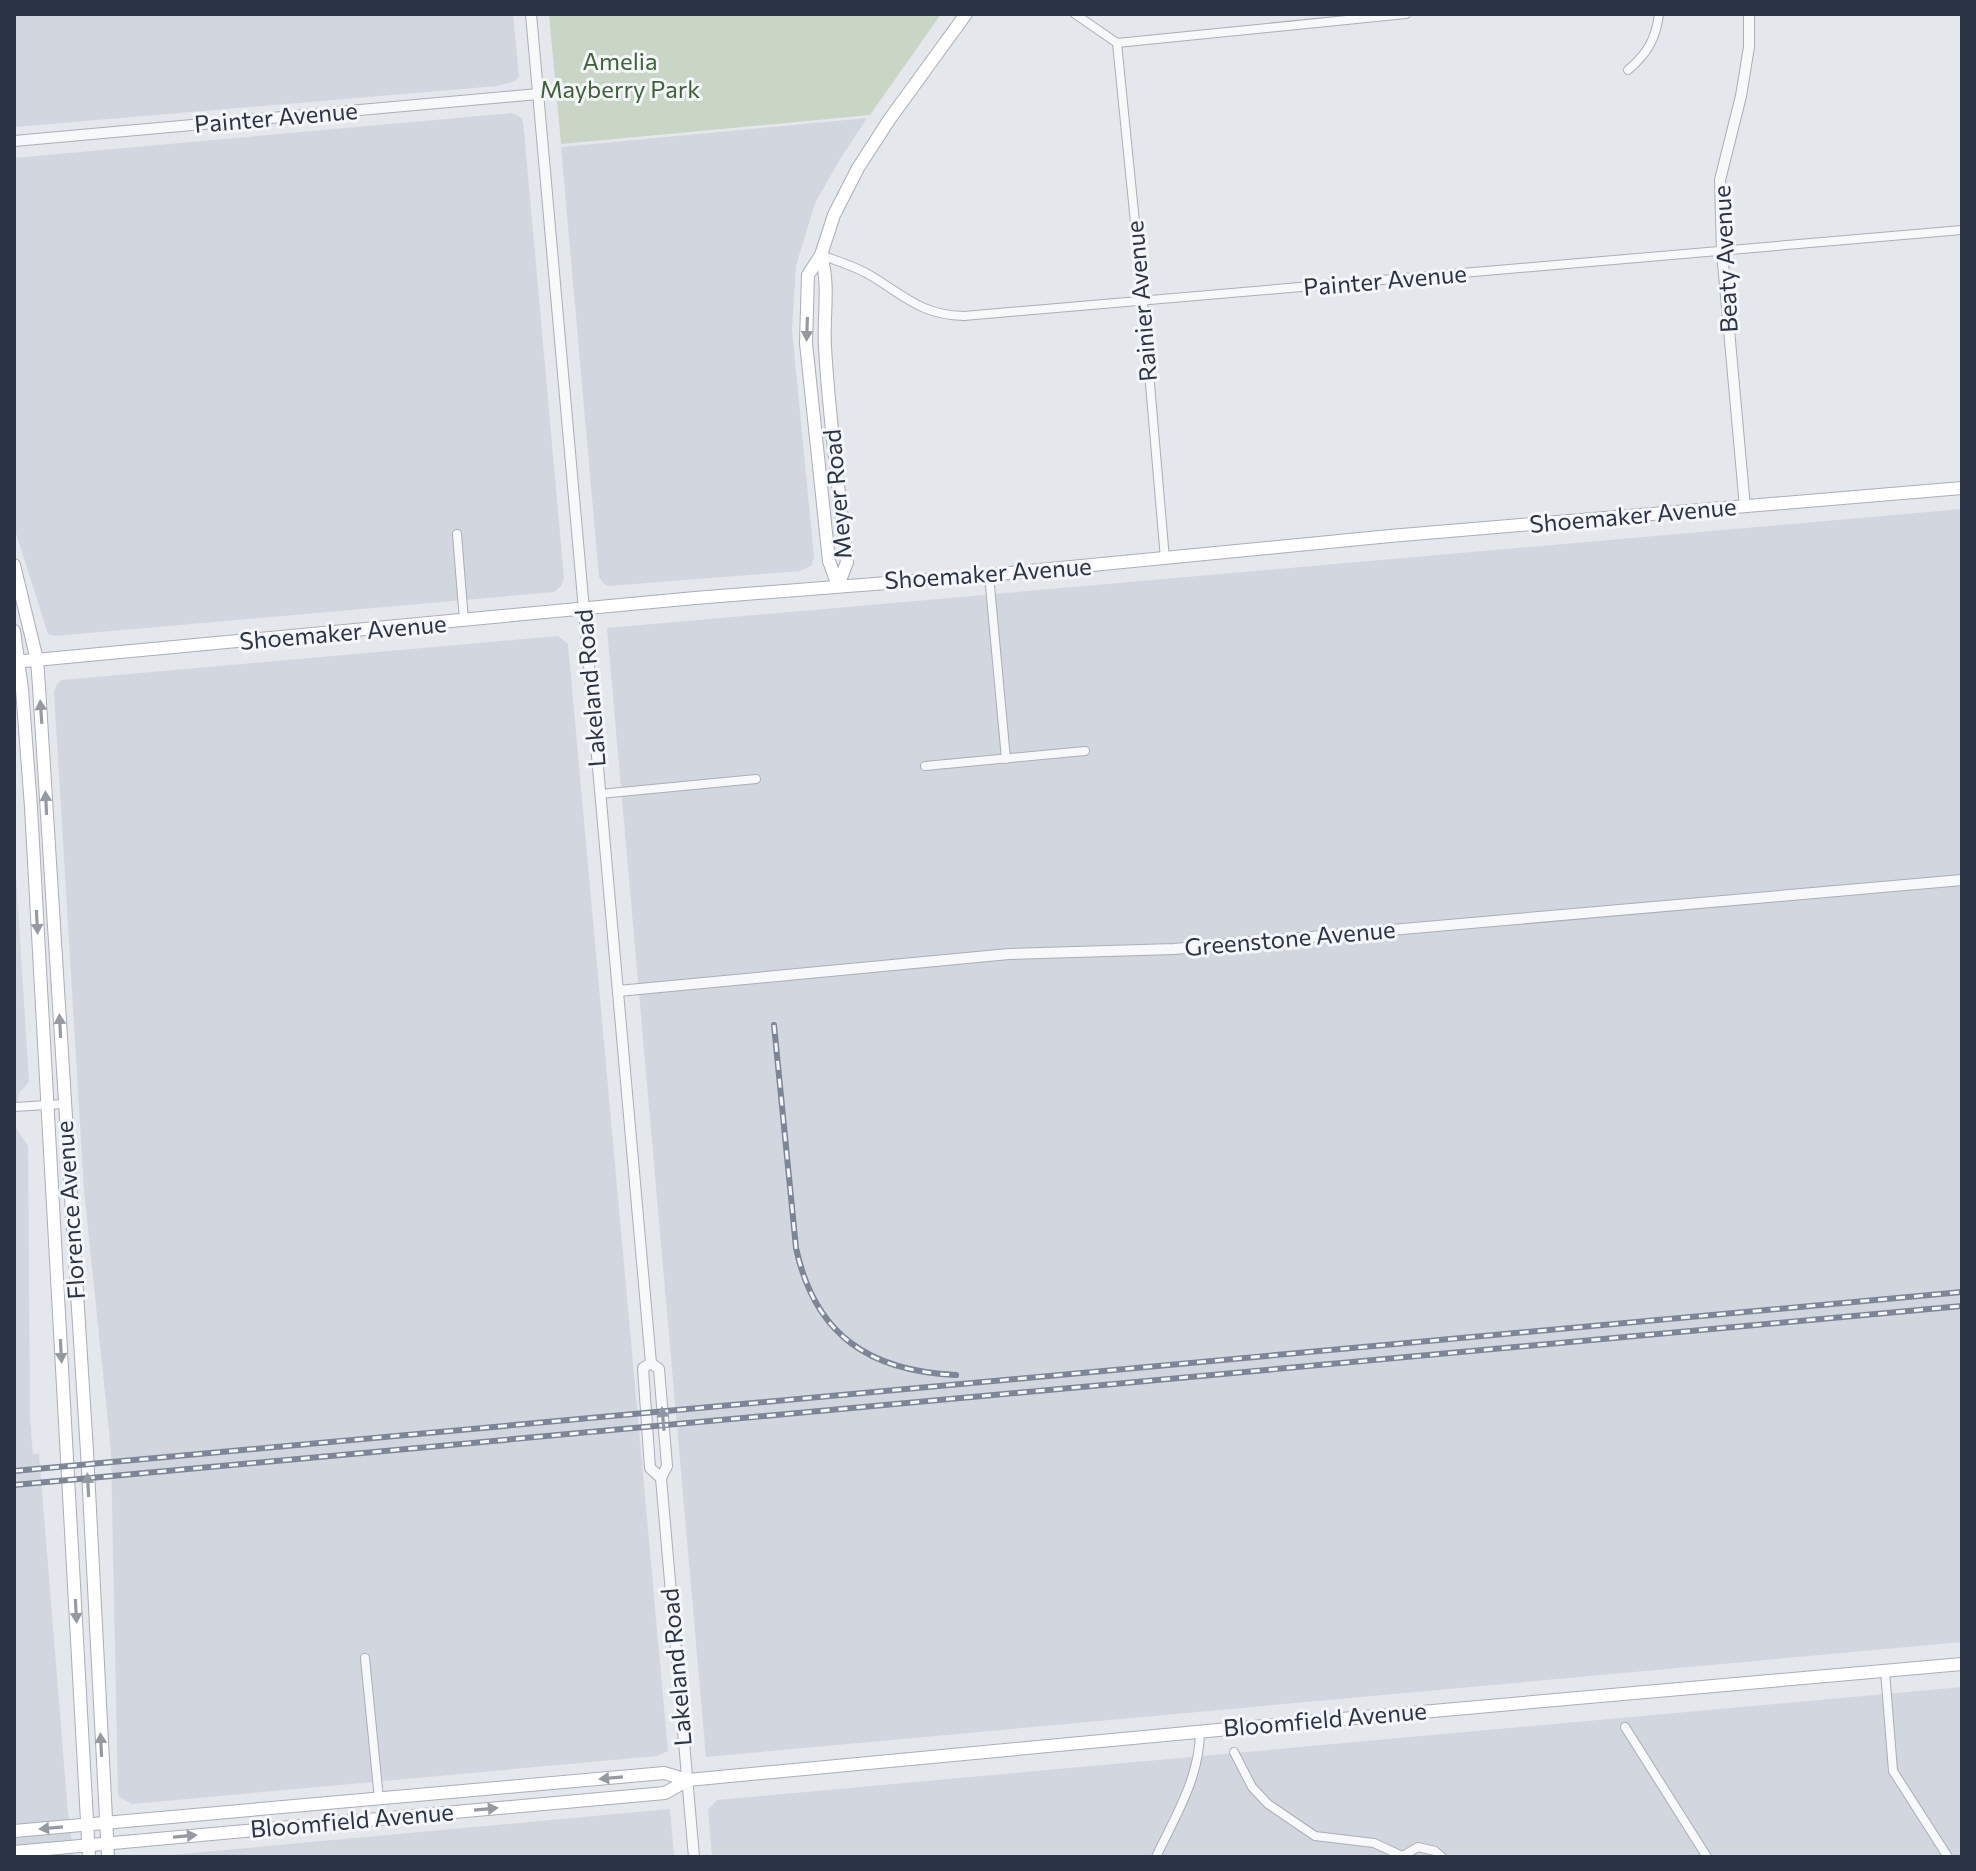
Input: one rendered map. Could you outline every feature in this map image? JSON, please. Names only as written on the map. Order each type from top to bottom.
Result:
[{"type":"main road","name":"Meyer Road","points":[[838,586],[829,561],[810,391],[806,343],[808,275],[821,255],[834,215],[858,168],[966,14]]},
{"type":"main road","name":"Meyer Road","points":[[821,255],[827,276],[825,344],[847,562],[838,586]]},
{"type":"main road","points":[[810,391],[829,391]]},
{"type":"main road","name":"Shoemaker Avenue","points":[[16,662],[1390,536],[1962,488]]},
{"type":"main road","name":"Florence Avenue","points":[[14,565],[37,660],[87,1452],[108,1850]]},
{"type":"main road","name":"Florence Avenue","points":[[14,631],[33,845],[89,1851]]},
{"type":"main road","points":[[33,845],[49,844]]},
{"type":"main road","name":"Bloomfield Avenue","points":[[14,1831],[664,1773],[688,1780],[1962,1664]]},
{"type":"main road","name":"Bloomfield Avenue","points":[[14,1852],[108,1850],[381,1819],[665,1793],[688,1780]]},
{"type":"main road","points":[[379,1799],[381,1819]]},
{"type":"street","name":"Lakeland Road","points":[[531,14],[651,1363],[659,1369],[662,1400],[667,1466],[661,1478],[694,1857]]},
{"type":"street","points":[[1075,14],[1117,43],[1406,14]]},
{"type":"street","points":[[1628,70],[1647,54],[1658,26],[1659,14]]},
{"type":"street","name":"Beaty Avenue","points":[[1745,507],[1722,252],[1720,180],[1741,96],[1749,47],[1749,14]]},
{"type":"street","name":"Rainier Avenue","points":[[1117,43],[1165,559]]},
{"type":"street","name":"Painter Avenue","points":[[14,141],[538,94]]},
{"type":"street","name":"Painter Avenue","points":[[821,255],[866,272],[911,304],[951,316],[1962,230]]},
{"type":"street","points":[[457,534],[464,621]]},
{"type":"street","points":[[989,575],[1006,759]]},
{"type":"street","points":[[925,766],[1085,751]]},
{"type":"street","points":[[600,794],[756,779]]},
{"type":"street","name":"Greenstone Avenue","points":[[618,991],[1009,954],[1174,949],[1962,880]]},
{"type":"street","points":[[14,1107],[64,1104]]},
{"type":"street","name":"Lakeland Road","points":[[651,1363],[643,1368],[650,1468],[661,1478]]},
{"type":"street","points":[[365,1658],[379,1799]]},
{"type":"street","points":[[1885,1671],[1893,1771],[1948,1857]]},
{"type":"street","points":[[1625,1727],[1707,1857]]},
{"type":"street","points":[[1156,1857],[1193,1776],[1200,1751],[1200,1731]]},
{"type":"street","points":[[1234,1752],[1252,1787],[1268,1804],[1315,1836],[1374,1843],[1401,1856],[1418,1847],[1435,1851],[1442,1857]]},
{"type":"shaded area","points":[[14,14],[513,14],[519,77],[497,86],[14,127]]},
{"type":"shaded area","points":[[512,113],[522,118],[524,131],[564,578],[561,586],[554,592],[55,636],[48,634],[14,527],[14,158]]},
{"type":"shaded area","points":[[867,118],[815,203],[796,266],[792,330],[814,557],[811,566],[800,571],[604,584],[599,577],[561,147]]},
{"type":"shaded area","points":[[1962,509],[1962,1642],[706,1757],[607,628]]},
{"type":"shaded area","points":[[558,636],[568,644],[668,1751],[657,1756],[132,1804],[118,1796],[111,1451],[84,1190],[54,692],[62,680]]},
{"type":"shaded area","points":[[14,845],[29,1082],[19,1093],[14,1121]]},
{"type":"shaded area","points":[[14,1125],[28,1146],[30,1419],[33,1454],[39,1454],[74,1857],[14,1857]]},
{"type":"shaded area","points":[[1962,1687],[1962,1857],[712,1857],[708,1810],[717,1800]]},
{"type":"shaded area","points":[[670,1809],[674,1857],[149,1857]]},
{"type":"green space","name":"Amelia Mayberry Park","points":[[549,14],[941,14],[870,115],[561,144]]},
{"type":"railway","points":[[774,1025],[796,1248],[805,1279],[817,1304],[832,1326],[851,1343],[873,1356],[897,1366],[956,1375]]},
{"type":"railway","points":[[14,1471],[1962,1292]]},
{"type":"railway","points":[[14,1485],[1962,1306]]}]
